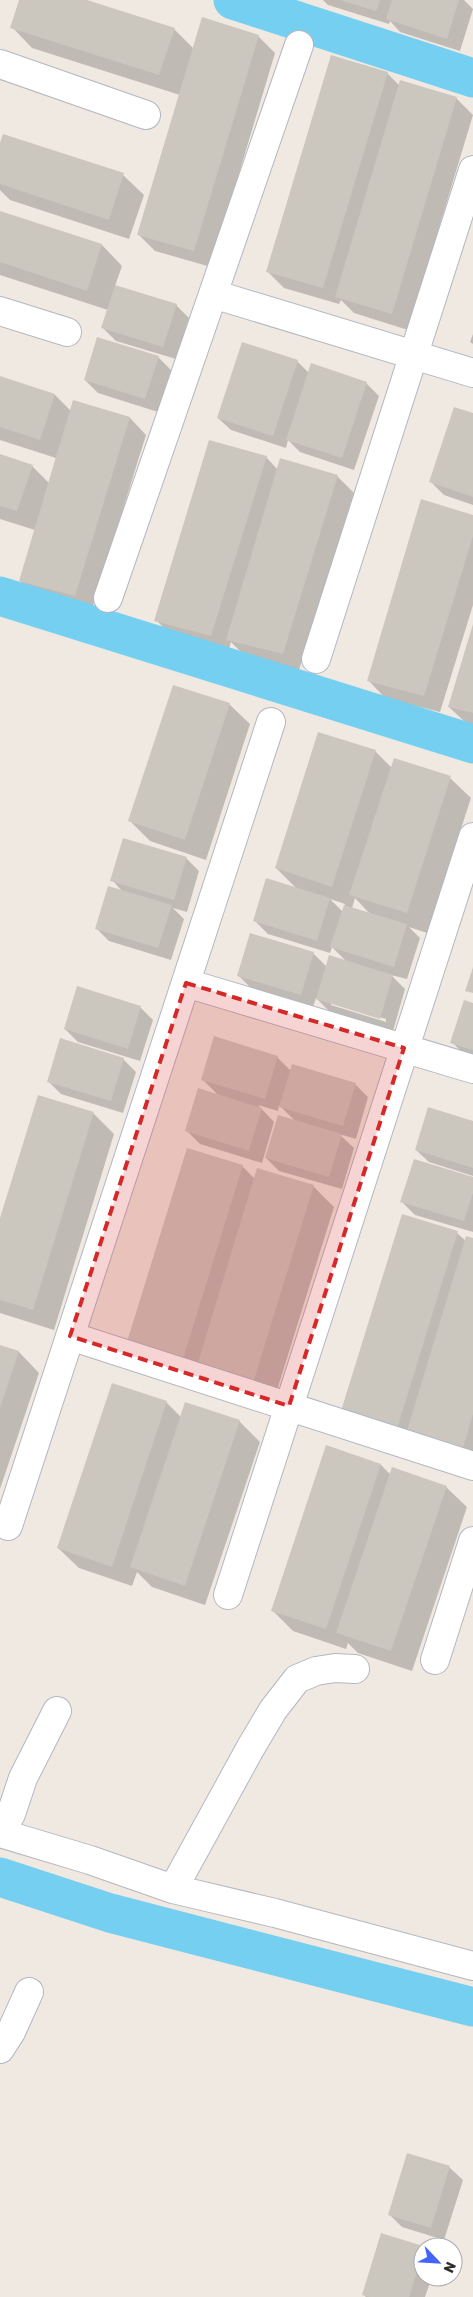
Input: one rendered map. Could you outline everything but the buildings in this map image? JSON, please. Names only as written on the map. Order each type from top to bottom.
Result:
[{"type":"street","points":[[108,598],[299,45]]},
{"type":"street","points":[[0,64],[146,115]]},
{"type":"street","points":[[316,659],[473,170]]},
{"type":"street","points":[[213,294],[473,372]]},
{"type":"street","points":[[0,311],[67,332]]},
{"type":"street","points":[[8,1526],[271,722]]},
{"type":"street","points":[[228,1595],[473,837]]},
{"type":"street","points":[[186,983],[473,1069]]},
{"type":"street","points":[[70,1336],[473,1466]]},
{"type":"street","points":[[435,1660],[473,1541]]},
{"type":"street","points":[[172,1889],[251,1747],[273,1710],[296,1679],[316,1671],[334,1668],[355,1669]]},
{"type":"street","points":[[57,1710],[23,1778],[11,1814],[0,1833],[90,1860],[172,1889],[275,1913],[473,1966]]},
{"type":"street","points":[[0,2049],[11,2032],[29,1992]]},
{"type":"highlighted area","points":[[186,983],[404,1048],[289,1406],[70,1336]]},
{"type":"waterway","points":[[233,0],[473,78]]},
{"type":"waterway","points":[[0,596],[473,744]]},
{"type":"waterway","points":[[0,1877],[110,1913],[473,2007]]}]
